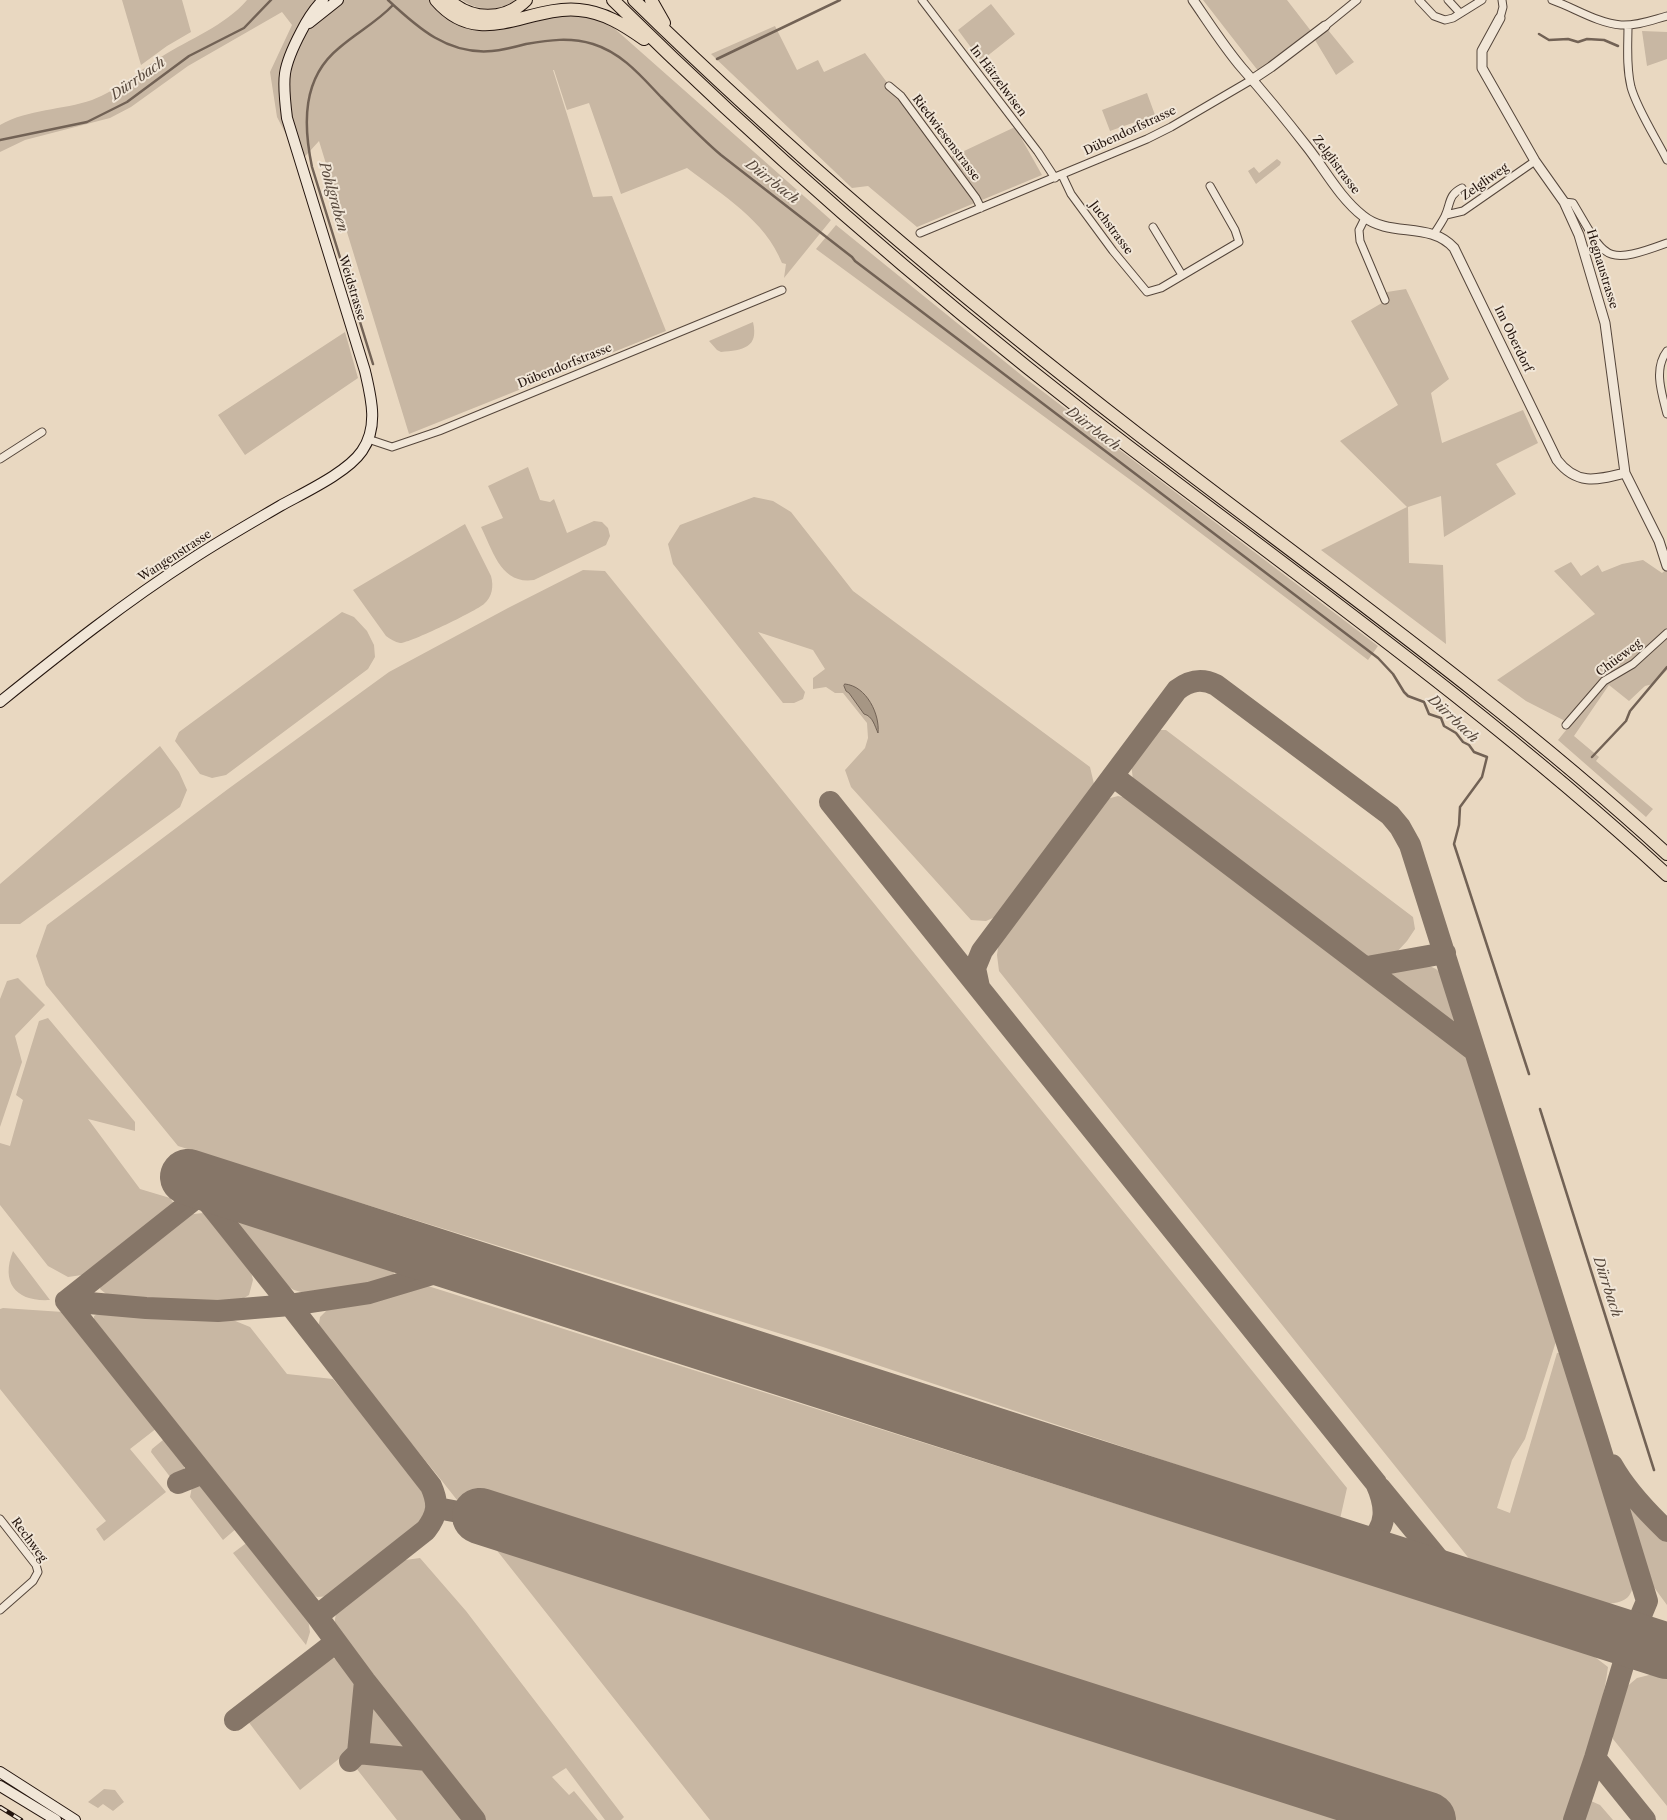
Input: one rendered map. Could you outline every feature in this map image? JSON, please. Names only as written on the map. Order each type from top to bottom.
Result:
[{"type":"highway","points":[[436,0],[453,15],[479,24],[506,23],[545,12],[561,10],[579,10],[598,14],[615,20],[632,30],[686,71]]},
{"type":"highway","points":[[449,0],[470,13],[488,16],[510,11],[526,0]]},
{"type":"highway","points":[[613,0],[686,71],[811,186],[948,303],[1091,417],[1453,692],[1570,788],[1667,875]]},
{"type":"highway","points":[[634,0],[834,186],[964,296],[1141,437],[1464,682],[1557,758],[1667,854]]},
{"type":"highway","points":[[650,0],[675,40]]},
{"type":"main road","name":"Weidstrasse","points":[[323,0],[306,20],[302,31],[292,47],[285,69],[283,88],[287,118],[365,370],[372,409],[368,439]]},
{"type":"main road","name":"Weidstrasse","points":[[302,31],[319,14],[338,0]]},
{"type":"main road","name":"Wangenstrasse","points":[[0,702],[103,620],[146,589],[222,540],[314,488],[346,467],[361,452],[368,439]]},
{"type":"main road","points":[[0,1772],[75,1820]]},
{"type":"main road","points":[[0,1786],[56,1820]]},
{"type":"street","name":"In Hätzelwisen","points":[[922,0],[1058,176]]},
{"type":"street","name":"Zelglistrasse","points":[[1193,0],[1233,56],[1308,148],[1350,205],[1365,218]]},
{"type":"street","name":"Dübendorfstrasse","points":[[920,233],[1163,131],[1271,67],[1357,0]]},
{"type":"street","points":[[1419,0],[1434,16],[1442,20],[1450,20],[1482,0]]},
{"type":"street","points":[[1448,0],[1460,13]]},
{"type":"street","name":"Hegnaustrasse","points":[[1502,0],[1503,7],[1500,18],[1482,50],[1482,68],[1534,160],[1564,202],[1579,235],[1605,323],[1625,474],[1660,541],[1667,566]]},
{"type":"street","points":[[1552,0],[1604,21],[1628,25],[1667,16]]},
{"type":"street","points":[[1628,25],[1628,60],[1631,85],[1636,99],[1667,160]]},
{"type":"street","name":"Riedwiesenstrasse","points":[[888,86],[900,96],[976,198],[981,208]]},
{"type":"street","name":"Zelgliweg","points":[[1446,215],[1462,211],[1534,160]]},
{"type":"street","name":"Juchstrasse","points":[[1058,176],[1113,251],[1147,292],[1161,288],[1182,275]]},
{"type":"street","points":[[1153,227],[1182,275],[1239,242],[1235,230],[1210,186]]},
{"type":"street","name":"Zelgliweg","points":[[1434,234],[1446,215],[1451,196],[1462,188]]},
{"type":"street","points":[[1564,202],[1573,203],[1598,246],[1611,255],[1630,256],[1667,242]]},
{"type":"street","points":[[1385,300],[1360,241],[1360,230],[1365,218],[1382,226],[1434,234]]},
{"type":"street","name":"Im Oberdorf","points":[[1434,234],[1449,243],[1458,257],[1561,465],[1573,475],[1595,480],[1625,474]]},
{"type":"street","name":"Dübendorfstrasse","points":[[368,439],[392,447],[411,442],[782,290]]},
{"type":"street","points":[[1667,351],[1660,367],[1660,381],[1667,414]]},
{"type":"street","points":[[0,459],[42,432]]},
{"type":"street","name":"Chüeweg","points":[[1566,725],[1604,681],[1633,664],[1667,633]]},
{"type":"street","name":"Rechweg","points":[[0,1519],[36,1565],[38,1574],[33,1581],[0,1610]]},
{"type":"shaded area","points":[[122,0],[182,0],[191,32],[167,46],[141,65]]},
{"type":"shaded area","points":[[247,0],[436,0],[443,8],[536,14],[598,14],[831,220],[784,278],[786,264],[782,263],[765,234],[754,221],[687,168],[621,194],[589,103],[567,110],[553,70],[593,197],[612,196],[666,331],[409,434],[319,141],[300,162],[277,117],[270,72],[292,25],[282,12],[188,66],[131,107],[110,118],[25,140],[0,152],[0,125],[22,116],[81,103],[102,96],[120,86],[161,57],[218,25]]},
{"type":"shaded area","points":[[462,0],[515,0],[502,7],[488,9],[468,4]]},
{"type":"shaded area","points":[[1203,0],[1287,0],[1311,31],[1259,72]]},
{"type":"shaded area","points":[[991,4],[1015,34],[981,61],[958,30]]},
{"type":"shaded area","points":[[775,26],[797,70],[818,60],[824,72],[865,53],[945,160],[1015,127],[1042,175],[917,227],[868,186],[852,188],[711,54]]},
{"type":"shaded area","points":[[1328,30],[1354,62],[1336,75],[1315,40]]},
{"type":"shaded area","points":[[1642,31],[1667,32],[1667,59],[1647,66]]},
{"type":"shaded area","points":[[1147,93],[1155,115],[1110,131],[1102,110]]},
{"type":"shaded area","points":[[1277,159],[1281,162],[1280,165],[1256,184],[1248,171],[1254,167],[1259,173]]},
{"type":"shaded area","points":[[836,225],[1025,378],[1378,646],[1368,660],[1140,487],[816,249]]},
{"type":"shaded area","points":[[1406,289],[1449,379],[1431,393],[1442,443],[1523,410],[1538,443],[1496,464],[1516,494],[1444,537],[1441,496],[1408,507],[1409,563],[1443,565],[1446,644],[1321,550],[1407,507],[1340,441],[1398,405],[1351,321],[1387,300],[1387,292]]},
{"type":"shaded area","points":[[753,322],[754,337],[748,346],[721,352],[709,341]]},
{"type":"shaded area","points":[[345,332],[358,378],[245,455],[218,415]]},
{"type":"shaded area","points":[[528,467],[540,500],[550,502],[554,499],[567,533],[594,521],[602,522],[608,528],[610,536],[606,545],[534,580],[523,580],[513,577],[506,572],[494,556],[481,527],[503,518],[488,486]]},
{"type":"shaded area","points":[[754,497],[773,501],[791,512],[853,591],[1090,767],[1094,784],[1086,802],[1002,914],[986,921],[971,920],[851,787],[845,770],[865,748],[868,738],[867,723],[843,693],[835,693],[826,687],[813,689],[813,678],[825,669],[813,650],[758,632],[805,692],[803,699],[794,703],[783,703],[673,564],[668,544],[680,525]]},
{"type":"shaded area","points":[[465,524],[491,576],[492,588],[489,598],[484,604],[469,613],[406,642],[400,643],[386,636],[353,590]]},
{"type":"shaded area","points":[[1643,560],[1662,573],[1667,569],[1667,670],[1653,684],[1645,686],[1629,701],[1609,685],[1574,736],[1599,757],[1596,761],[1653,809],[1646,817],[1558,740],[1571,724],[1526,701],[1497,680],[1595,614],[1554,571],[1571,562],[1581,576],[1598,565],[1602,572],[1622,564]]},
{"type":"shaded area","points":[[583,570],[605,571],[1347,1488],[1340,1519],[823,1347],[178,1146],[46,985],[36,956],[47,925],[228,789],[389,672]]},
{"type":"shaded area","points":[[342,612],[354,617],[367,631],[374,645],[375,657],[368,669],[226,775],[212,778],[200,774],[175,741],[179,732]]},
{"type":"shaded area","points":[[845,684],[860,690],[866,696],[877,718],[878,733],[872,719],[864,714],[846,691]]},
{"type":"shaded area","points":[[1166,730],[1413,917],[1415,929],[1407,941],[1396,953],[1381,957],[1361,955],[1144,794],[1133,780],[1131,763],[1154,732]]},
{"type":"shaded area","points":[[160,746],[179,772],[187,790],[180,807],[20,924],[0,924],[0,884]]},
{"type":"shaded area","points":[[1118,796],[1131,799],[1430,1023],[1469,1060],[1482,1092],[1559,1332],[1525,1439],[1512,1460],[1497,1508],[1510,1513],[1557,1353],[1564,1353],[1635,1576],[1630,1594],[1624,1600],[1607,1604],[1471,1561],[999,971],[997,955],[999,940],[1103,800]]},
{"type":"shaded area","points":[[1425,964],[1436,969],[1444,976],[1462,1032],[1384,971]]},
{"type":"shaded area","points":[[18,978],[45,1005],[15,1036],[22,1062],[0,1127],[0,999],[7,981]]},
{"type":"shaded area","points":[[48,1018],[135,1122],[135,1131],[88,1119],[140,1189],[170,1198],[175,1205],[89,1274],[68,1277],[48,1266],[0,1205],[0,1143],[10,1146],[23,1100],[16,1095],[39,1021]]},
{"type":"shaded area","points":[[203,1213],[217,1222],[250,1268],[253,1280],[249,1295],[236,1303],[181,1305],[110,1297],[100,1289],[102,1281],[185,1215]]},
{"type":"shaded area","points":[[233,1219],[393,1267],[394,1275],[360,1286],[312,1295],[294,1290],[279,1281],[233,1224]]},
{"type":"shaded area","points":[[13,1251],[50,1300],[28,1298],[14,1289],[10,1282],[9,1273]]},
{"type":"shaded area","points":[[428,1286],[1591,1654],[1608,1667],[1605,1687],[1596,1726],[1565,1820],[710,1820],[442,1481],[318,1329],[320,1317],[329,1308]]},
{"type":"shaded area","points":[[0,1309],[63,1312],[157,1428],[130,1449],[166,1492],[104,1541],[96,1529],[106,1521],[0,1389]]},
{"type":"shaded area","points":[[106,1309],[228,1318],[250,1327],[287,1374],[333,1379],[423,1487],[427,1510],[418,1529],[331,1596],[317,1597],[300,1585],[94,1327],[94,1316]]},
{"type":"shaded area","points":[[163,1440],[167,1440],[184,1463],[184,1477],[178,1483],[177,1480],[174,1482],[151,1452]]},
{"type":"shaded area","points":[[196,1485],[206,1488],[237,1528],[223,1540],[190,1497],[192,1487]]},
{"type":"shaded area","points":[[1632,1503],[1667,1538],[1667,1605],[1653,1586],[1644,1563],[1627,1507]]},
{"type":"shaded area","points":[[249,1541],[308,1619],[310,1632],[306,1645],[233,1553]]},
{"type":"shaded area","points":[[420,1558],[466,1611],[624,1817],[621,1820],[605,1820],[566,1768],[552,1777],[569,1795],[574,1791],[598,1820],[483,1820],[339,1637],[335,1622],[339,1608],[398,1561]]},
{"type":"shaded area","points":[[332,1657],[342,1664],[355,1679],[467,1820],[397,1820],[345,1754],[300,1790],[244,1716],[319,1658]]},
{"type":"shaded area","points":[[1657,1673],[1667,1677],[1667,1806],[1613,1739],[1613,1723],[1624,1689],[1637,1678]]},
{"type":"shaded area","points":[[104,1789],[115,1790],[124,1802],[113,1811],[103,1804],[98,1808],[88,1802]]},
{"type":"shaded area","points":[[1591,1801],[1600,1805],[1613,1820],[1581,1820]]},
{"type":"waterway","name":"Dürrbach","points":[[0,140],[87,122],[127,102],[189,56],[244,28],[271,0]]},
{"type":"waterway","name":"Dürrbach","points":[[388,0],[435,38],[461,49],[492,51],[543,41],[568,40],[593,44],[622,59],[721,155],[855,261],[1378,658],[1393,674],[1408,696],[1424,702],[1429,714],[1441,718],[1444,726],[1456,733],[1474,752],[1487,757],[1482,777],[1460,807],[1459,825],[1454,844],[1529,1074]]},
{"type":"waterway","points":[[717,59],[840,0]]},
{"type":"waterway","name":"Pohlgraben","points":[[373,364],[312,167],[307,134],[307,118],[312,87],[318,73],[327,60],[346,42],[393,5]]},
{"type":"waterway","points":[[1539,34],[1549,40],[1568,39],[1578,42],[1587,39],[1604,40],[1618,46]]},
{"type":"waterway","points":[[1592,757],[1626,721],[1630,711],[1667,667]]},
{"type":"waterway","name":"Dürrbach","points":[[1540,1109],[1654,1470]]},
{"type":"taxiway","points":[[979,987],[975,968],[982,951],[1177,690],[1191,682],[1206,681],[1216,685],[1390,815],[1400,827],[1410,845],[1475,1051]]},
{"type":"taxiway","points":[[1113,776],[1475,1051],[1647,1601],[1631,1639],[1574,1820]]},
{"type":"taxiway","points":[[830,802],[1376,1483],[1382,1499],[1384,1515],[1379,1530],[1374,1537],[1367,1543],[1353,1548],[1315,1537]]},
{"type":"taxiway","points":[[1367,967],[1445,953]]},
{"type":"taxiway","points":[[188,1177],[290,1305],[434,1492],[435,1514],[426,1530],[317,1616]]},
{"type":"taxiway","points":[[66,1301],[201,1194]]},
{"type":"taxiway","points":[[66,1301],[146,1308],[218,1311],[290,1305],[369,1293],[439,1272],[456,1269],[479,1271]]},
{"type":"taxiway","points":[[66,1301],[317,1616],[365,1681],[475,1820]]},
{"type":"taxiway","points":[[1612,1465],[1637,1500],[1667,1531]]},
{"type":"taxiway","points":[[178,1483],[203,1473]]},
{"type":"taxiway","points":[[1380,1488],[1453,1577],[1471,1587],[1534,1607]]},
{"type":"taxiway","points":[[437,1508],[480,1516]]},
{"type":"taxiway","points":[[235,1720],[336,1642]]},
{"type":"taxiway","points":[[358,1753],[365,1681]]},
{"type":"taxiway","points":[[350,1761],[358,1753],[427,1760]]},
{"type":"taxiway","points":[[1595,1758],[1645,1820]]},
{"type":"runway","points":[[188,1177],[1667,1651]]},
{"type":"runway","points":[[480,1516],[1428,1820]]},
{"type":"railway","points":[[0,1807],[21,1820]]}]
